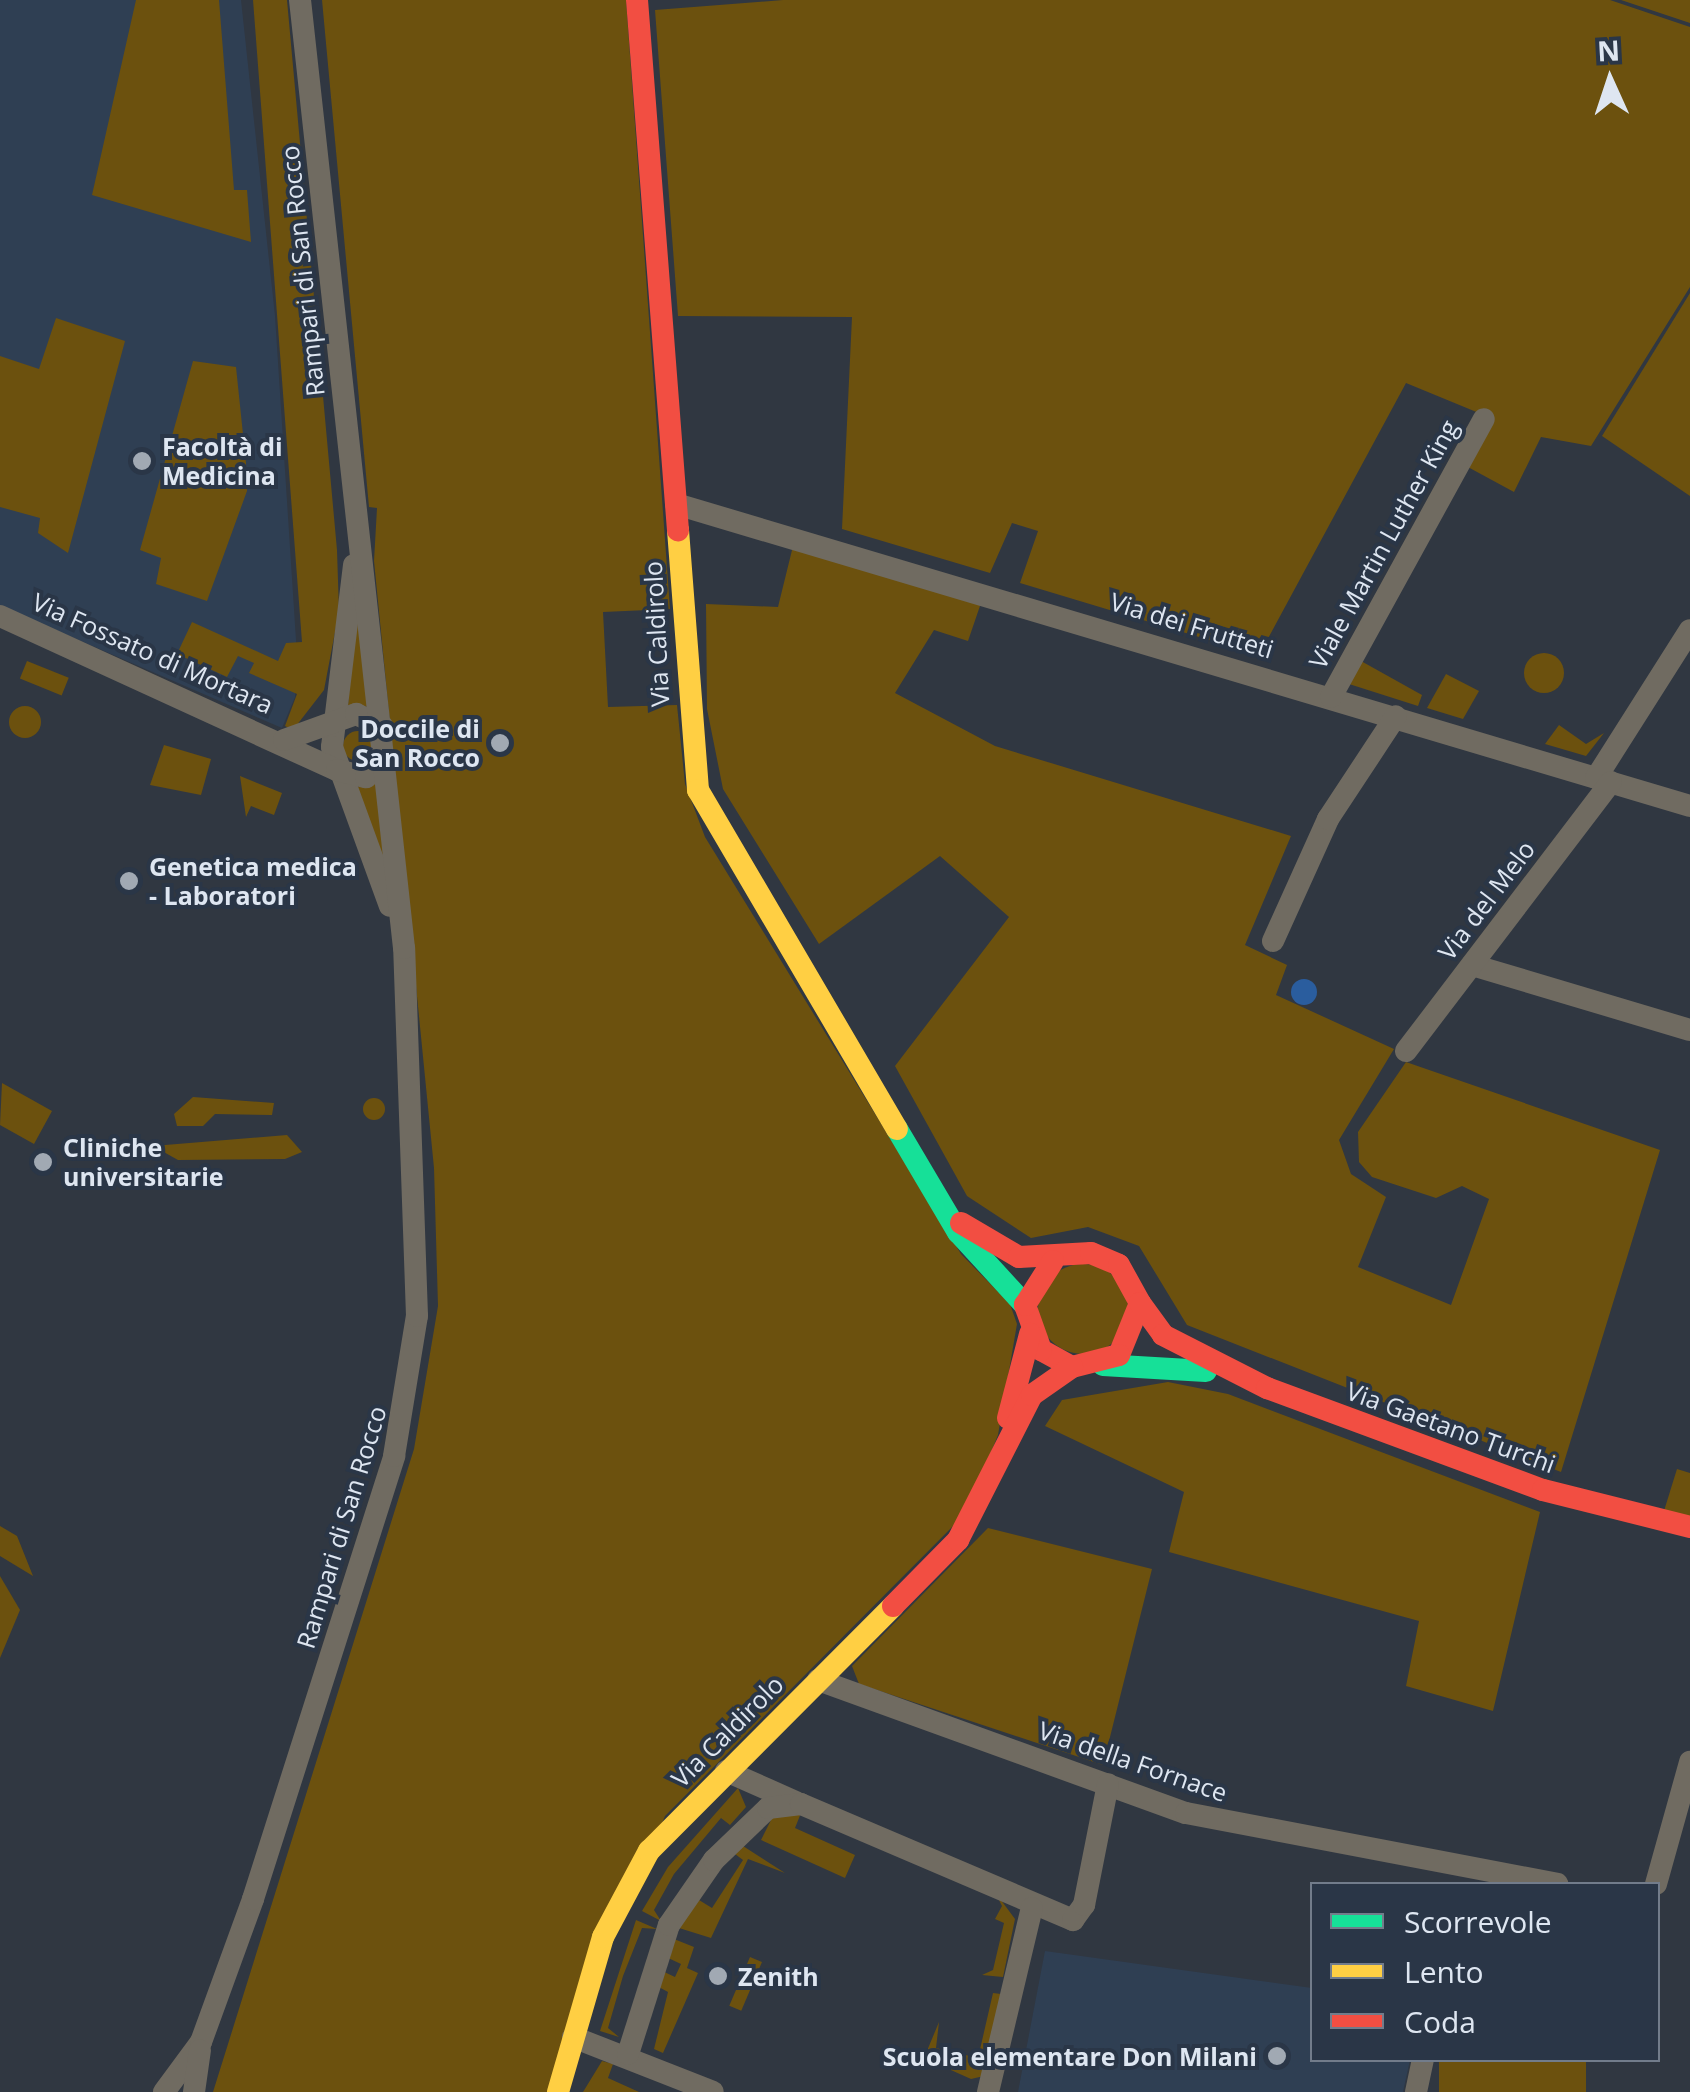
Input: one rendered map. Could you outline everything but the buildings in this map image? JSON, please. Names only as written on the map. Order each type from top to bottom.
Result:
[{"type":"main road","name":"Via Caldirolo","points":[[637,0],[676,504],[690,746],[704,810],[938,1200],[1025,1305],[1030,1334],[1002,1450]]},
{"type":"main road","name":"Via Caldirolo","points":[[938,1200],[998,1248],[1052,1261],[1076,1253],[1110,1260],[1140,1303]]},
{"type":"main road","points":[[1025,1305],[1052,1261]]},
{"type":"main road","points":[[1030,1334],[1072,1367],[1100,1365],[1131,1342],[1140,1303]]},
{"type":"main road","name":"Via Gaetano Turchi","points":[[1140,1303],[1163,1335],[1267,1388]]},
{"type":"main road","name":"Via Gaetano Turchi","points":[[1100,1365],[1180,1365],[1267,1388],[1619,1513],[1690,1547]]},
{"type":"main road","name":"Via Caldirolo","points":[[558,2092],[573,2037],[629,1880],[726,1771],[958,1540],[1032,1395],[1072,1367]]},
{"type":"main road","name":"Via Gaetano Turchi","points":[[1653,1526],[1690,1527]]},
{"type":"street","name":"Rampari di San Rocco","points":[[194,2092],[202,2042],[408,1394],[420,1222],[404,948],[386,762],[300,0]]},
{"type":"street","name":"Viale Martin Luther King","points":[[1330,696],[1484,418]]},
{"type":"street","name":"Via dei Frutteti","points":[[676,504],[1690,806]]},
{"type":"street","name":"Rampari di San Rocco","points":[[358,537],[332,728],[338,771],[404,948]]},
{"type":"street","name":"Via Fossato di Mortara","points":[[0,616],[284,740],[338,771]]},
{"type":"street","name":"Via del Melo","points":[[1406,1051],[1603,780],[1690,630]]},
{"type":"street","points":[[332,728],[356,714],[382,726]]},
{"type":"street","points":[[1273,941],[1328,819],[1396,716]]},
{"type":"street","name":"Via Fossato di Mortara","points":[[284,740],[332,728]]},
{"type":"street","points":[[338,771],[366,776],[386,762]]},
{"type":"street","points":[[1472,964],[1690,1030]]},
{"type":"street","name":"Via della Fornace","points":[[818,1680],[1217,1820],[1463,1874],[1539,1882]]},
{"type":"street","points":[[1657,1882],[1686,1792],[1690,1762]]},
{"type":"street","points":[[726,1771],[1043,1913],[1073,1920],[1084,1905],[1108,1784]]},
{"type":"street","points":[[726,1771],[746,1786],[758,1817]]},
{"type":"street","points":[[628,2054],[670,1925],[758,1817],[780,1802],[800,1804]]},
{"type":"street","points":[[1666,1848],[1690,1824]]},
{"type":"street","points":[[988,2092],[1019,1945],[1043,1913]]},
{"type":"street","points":[[573,2037],[628,2054],[713,2092]]},
{"type":"street","name":"Rampari di San Rocco","points":[[164,2092],[202,2042]]},
{"type":"street","points":[[1416,2092],[1423,2062]]},
{"type":"shaded area","name":"Facoltà di Medicina","points":[[0,0],[241,0],[275,316],[296,640],[295,697],[282,728],[0,606]]},
{"type":"shaded area","points":[[136,0],[219,0],[234,190],[247,190],[251,242],[92,195]]},
{"type":"shaded area","points":[[253,0],[287,0],[337,550],[339,611],[324,690],[293,730],[285,726],[297,694],[249,673],[254,663],[238,656],[227,677],[177,654],[192,622],[278,661],[286,643],[302,642]]},
{"type":"shaded area","points":[[322,0],[626,0],[670,609],[603,612],[608,707],[677,705],[685,784],[705,837],[961,1254],[1010,1304],[1017,1324],[998,1435],[966,1513],[665,1816],[550,2092],[213,2092],[414,1449],[438,1306],[434,1168],[374,561],[377,508],[369,507]]},
{"type":"shaded area","points":[[783,0],[1610,0],[1690,27],[1690,287],[1591,446],[1541,437],[1514,492],[1466,466],[1491,418],[1406,383],[1259,655],[1020,583],[1038,531],[1012,523],[990,573],[842,529],[852,317],[678,316],[655,10]]},
{"type":"shaded area","points":[[1621,0],[1690,0],[1690,23]]},
{"type":"shaded area","points":[[1690,293],[1690,496],[1602,436]]},
{"type":"shaded area","points":[[56,318],[125,341],[68,553],[38,533],[40,518],[0,507],[0,356],[39,369]]},
{"type":"shaded area","points":[[193,361],[236,367],[246,463],[247,491],[207,601],[156,584],[161,558],[140,550]]},
{"type":"shaded area","points":[[794,542],[981,603],[968,641],[934,630],[895,693],[995,746],[1291,836],[1245,945],[1287,965],[1276,995],[1394,1049],[1339,1140],[1351,1174],[1386,1197],[1358,1267],[1451,1305],[1489,1199],[1462,1186],[1436,1198],[1372,1177],[1359,1162],[1358,1132],[1406,1062],[1660,1150],[1561,1472],[1187,1325],[1139,1246],[1088,1227],[1031,1238],[967,1196],[895,1066],[1009,917],[940,856],[819,944],[723,789],[707,709],[706,604],[778,607]]},
{"type":"shaded area","points":[[358,589],[372,707],[348,705]]},
{"type":"shaded area","points":[[1544,653],[1558,659],[1564,673],[1558,687],[1544,693],[1530,687],[1524,673],[1530,659]]},
{"type":"shaded area","points":[[27,661],[69,678],[62,695],[20,679]]},
{"type":"shaded area","points":[[1361,661],[1422,695],[1418,706],[1349,684]]},
{"type":"shaded area","points":[[1446,674],[1479,691],[1463,719],[1427,708]]},
{"type":"shaded area","points":[[25,706],[37,710],[41,722],[37,734],[25,738],[13,734],[9,722],[13,710]]},
{"type":"shaded area","points":[[1559,725],[1586,744],[1604,733],[1586,756],[1545,744]]},
{"type":"shaded area","points":[[358,731],[368,736],[373,746],[368,756],[358,761],[348,756],[343,746],[348,736]]},
{"type":"shaded area","points":[[164,745],[211,759],[201,795],[150,785]]},
{"type":"shaded area","points":[[240,776],[282,793],[274,815],[251,806],[246,817]]},
{"type":"shaded area","points":[[380,782],[390,882],[356,787]]},
{"type":"shaded area","points":[[2,1083],[52,1111],[34,1144],[0,1125]]},
{"type":"shaded area","points":[[193,1097],[274,1103],[272,1115],[215,1114],[203,1126],[177,1126],[174,1114]]},
{"type":"shaded area","points":[[374,1098],[382,1101],[382,1117],[374,1120],[366,1117],[363,1109],[366,1101]]},
{"type":"shaded area","points":[[287,1135],[302,1152],[285,1159],[178,1160],[153,1146]]},
{"type":"shaded area","points":[[1083,1264],[1115,1277],[1128,1309],[1115,1341],[1083,1354],[1051,1341],[1038,1309],[1051,1277]]},
{"type":"shaded area","points":[[1168,1382],[1228,1394],[1540,1512],[1493,1711],[1406,1686],[1419,1621],[1169,1552],[1184,1492],[1045,1426],[1062,1400]]},
{"type":"shaded area","points":[[1677,1469],[1690,1473],[1690,1521],[1663,1514]]},
{"type":"shaded area","points":[[0,1526],[17,1536],[33,1576],[0,1556]]},
{"type":"shaded area","points":[[988,1528],[1152,1569],[1103,1765],[859,1684],[852,1666]]},
{"type":"shaded area","points":[[0,1576],[20,1610],[0,1658]]},
{"type":"shaded area","points":[[738,1788],[746,1807],[730,1825],[721,1818],[674,1874],[654,1910],[661,1921],[642,1911],[668,1867]]},
{"type":"shaded area","points":[[775,1812],[801,1813],[795,1828],[855,1855],[845,1878],[761,1840]]},
{"type":"shaded area","points":[[743,1846],[785,1873],[748,1859],[711,1938],[679,1928],[699,1900],[712,1908],[743,1860],[731,1851]]},
{"type":"shaded area","points":[[995,1892],[1015,1919],[1003,1977],[982,1975],[993,1970],[1004,1923],[995,1919],[1002,1906]]},
{"type":"shaded area","points":[[636,1920],[657,1929],[642,1928],[623,1976],[608,2028],[619,2037],[600,2031]]},
{"type":"shaded area","points":[[674,1939],[694,1947],[687,1968],[698,1973],[663,2053],[654,2049],[668,1992],[655,1985],[660,1970],[675,1977],[681,1964],[666,1957]]},
{"type":"shaded area","points":[[1045,1951],[1310,1988],[1310,2062],[1410,2062],[1403,2092],[1018,2092]]},
{"type":"shaded area","points":[[750,1957],[762,1962],[741,2011],[729,2006]]},
{"type":"shaded area","points":[[993,1993],[1001,1994],[984,2076],[971,2079],[924,2058],[939,2022],[936,2048],[978,2058]]},
{"type":"shaded area","points":[[602,2061],[613,2064],[608,2078],[639,2092],[583,2092]]},
{"type":"shaded area","points":[[1439,2062],[1586,2062],[1586,2092],[1439,2092]]},
{"type":"water","points":[[1304,979],[1313,983],[1317,992],[1313,1001],[1304,1005],[1295,1001],[1291,992],[1295,983]]},
{"type":"traffic: fast","points":[[897,1129],[958,1232],[1025,1305]]},
{"type":"traffic: fast","points":[[1103,1365],[1206,1371]]},
{"type":"traffic: slow","points":[[678,530],[698,790],[897,1129]]},
{"type":"traffic: slow","points":[[558,2092],[603,1937],[649,1851],[893,1606]]},
{"type":"traffic: jam","points":[[637,0],[678,530]]},
{"type":"traffic: jam","points":[[961,1223],[1019,1257],[1091,1253],[1119,1265],[1140,1303],[1119,1355],[1072,1367],[1041,1350],[1025,1305],[1053,1261]]},
{"type":"traffic: jam","points":[[1140,1303],[1163,1335],[1267,1388],[1543,1490],[1690,1527]]},
{"type":"traffic: jam","points":[[1008,1418],[1030,1334]]},
{"type":"traffic: jam","points":[[893,1606],[958,1540],[1032,1395],[1072,1367]]},
{"type":"place","name":"Facoltà di Medicina","points":[[142,461]]},
{"type":"place","name":"Doccile di San Rocco","points":[[500,743]]},
{"type":"place","name":"Genetica medica - Laboratori","points":[[129,881]]},
{"type":"place","name":"Cliniche universitarie","points":[[43,1162]]},
{"type":"place","name":"Zenith","points":[[718,1976]]},
{"type":"place","name":"Scuola elementare Don Milani","points":[[1277,2056]]}]
